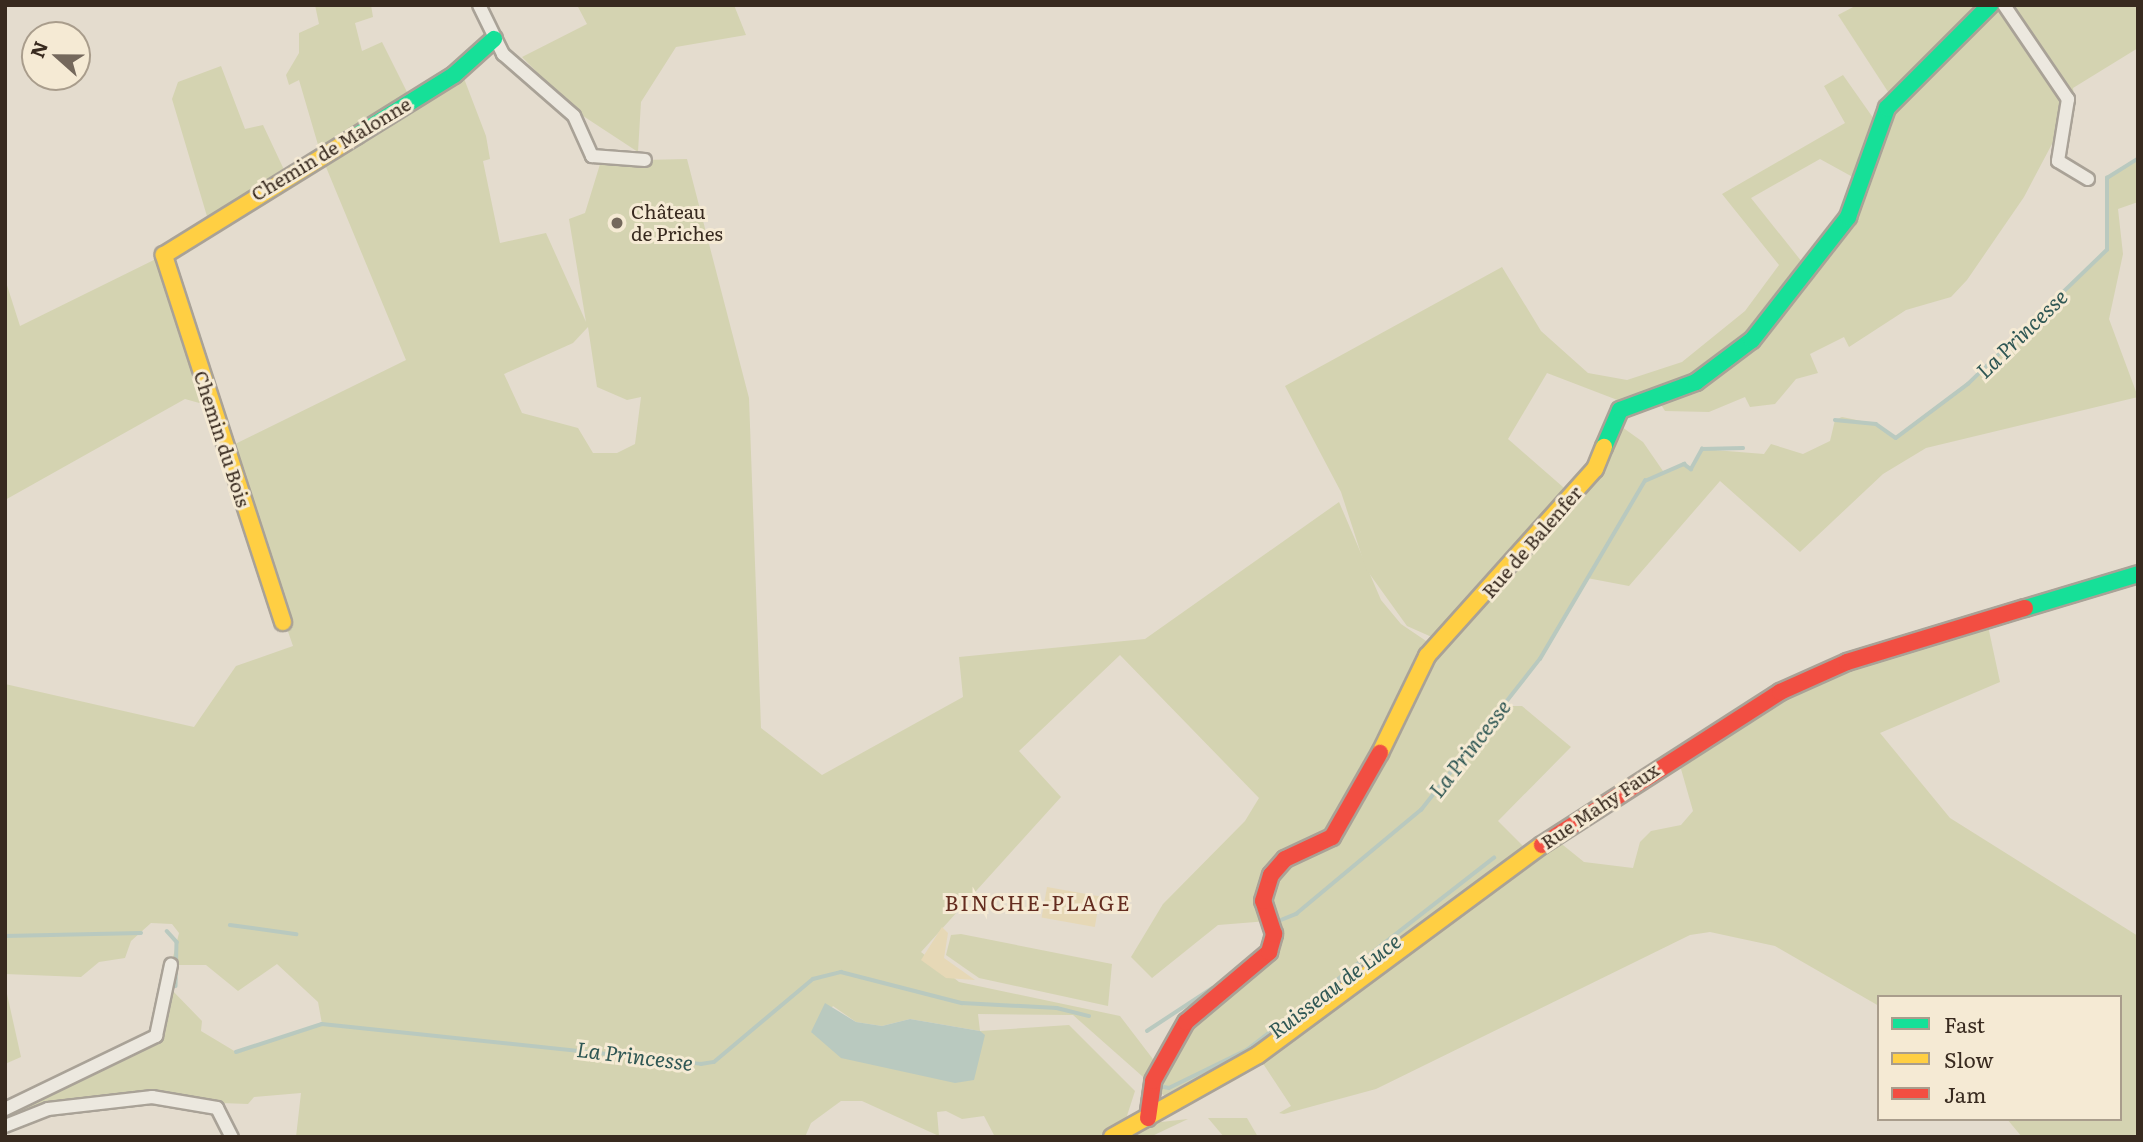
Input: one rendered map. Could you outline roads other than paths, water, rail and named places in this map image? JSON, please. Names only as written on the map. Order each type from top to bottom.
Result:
[{"type":"street","points":[[479,5],[494,39],[574,117],[592,156],[645,160]]},
{"type":"street","name":"Rue de Balenfer","points":[[1147,1118],[1153,1081],[1186,1022],[1262,961],[1270,926],[1263,901],[1271,875],[1285,859],[1321,844],[1342,827],[1422,663],[1595,469],[1620,410],[1696,382],[1752,340],[1848,217],[1887,108],[1990,5]]},
{"type":"street","points":[[2004,5],[2069,104],[2058,162],[2088,179]]},
{"type":"street","name":"Chemin de Malonne","points":[[164,255],[454,75],[494,39]]},
{"type":"street","name":"Chemin du Bois","points":[[164,255],[283,622]]},
{"type":"street","name":"Rue Mahy Faux","points":[[1112,1137],[1312,1019],[1530,853],[1762,702],[1847,662],[2138,574]]},
{"type":"street","points":[[5,1109],[156,1036],[171,965]]},
{"type":"street","points":[[5,1126],[48,1109],[152,1097],[217,1108],[232,1137]]},
{"type":"waterway","name":"La Princesse","points":[[1835,420],[1876,424],[1896,438],[1968,384],[2107,250],[2107,178],[2138,159]]},
{"type":"waterway","name":"La Princesse","points":[[1276,922],[1296,914],[1421,810],[1540,659],[1645,481],[1684,464],[1691,469],[1702,449],[1743,448]]},
{"type":"waterway","name":"Ruisseau de Luce","points":[[1159,1086],[1169,1088],[1247,1050],[1494,858]]},
{"type":"waterway","points":[[230,925],[296,934]]},
{"type":"waterway","points":[[167,931],[177,942],[176,986]]},
{"type":"waterway","name":"La Princesse","points":[[5,936],[141,933]]},
{"type":"waterway","name":"La Princesse","points":[[236,1052],[322,1024],[701,1064],[714,1062],[813,979],[841,972],[962,1003],[1057,1008],[1089,1016]]},
{"type":"waterway","name":"La Princesse","points":[[1147,1031],[1211,989]]},
{"type":"place","name":"Château de Priches","points":[[617,223]]},
{"type":"district","name":"BINCHE-PLAGE","points":[[1038,902]]}]
